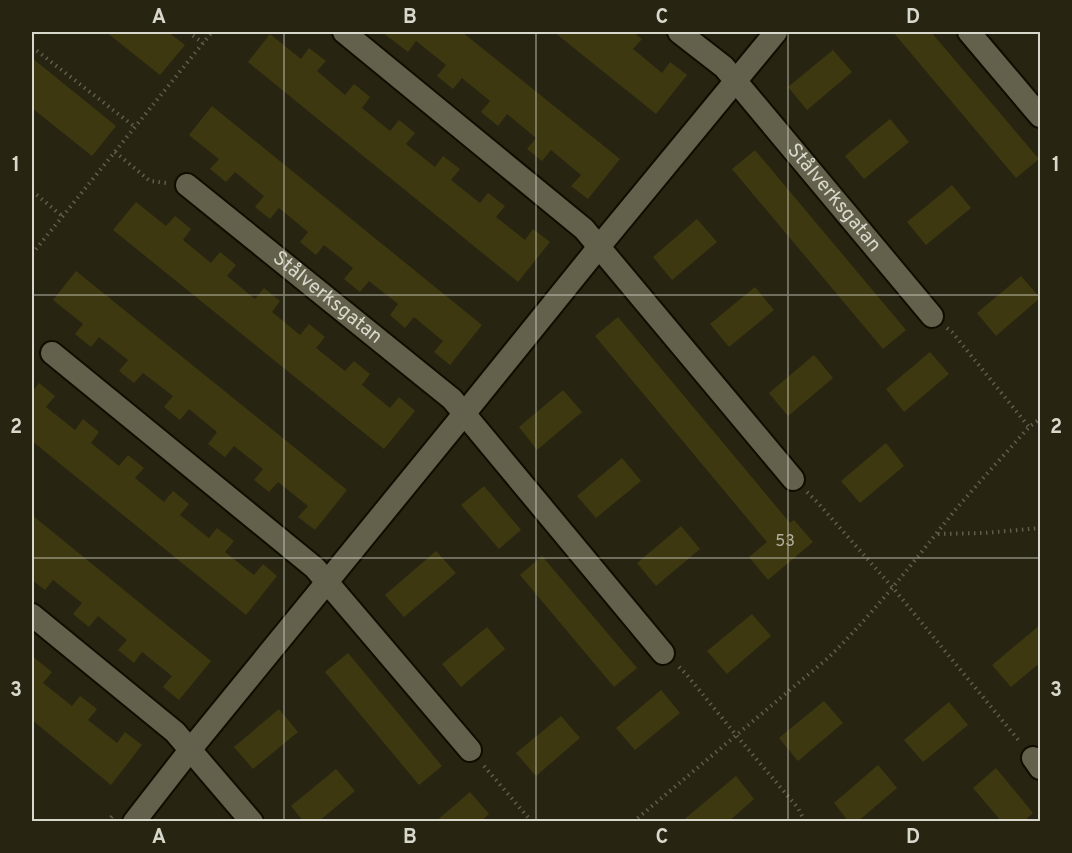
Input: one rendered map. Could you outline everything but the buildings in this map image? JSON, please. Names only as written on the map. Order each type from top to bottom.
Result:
[{"type":"street","points":[[344,32],[584,230],[793,479]]},
{"type":"street","name":"Stålverksgatan","points":[[679,32],[724,68],[932,316]]},
{"type":"street","points":[[134,822],[190,750],[776,32]]},
{"type":"street","points":[[969,32],[1041,116]]},
{"type":"street","name":"Stålverksgatan","points":[[187,185],[452,399],[663,653]]},
{"type":"street","points":[[52,354],[315,568],[470,750]]},
{"type":"street","points":[[32,615],[176,732],[252,822]]},
{"type":"path","points":[[188,32],[202,43]]},
{"type":"path","points":[[32,254],[212,32]]},
{"type":"path","points":[[32,47],[135,127]]},
{"type":"path","points":[[115,152],[150,181],[187,185]]},
{"type":"path","points":[[32,191],[62,216]]},
{"type":"path","points":[[932,316],[952,332],[1029,427]]},
{"type":"path","points":[[633,822],[828,658],[893,588],[956,510],[1029,427],[1041,419]]},
{"type":"path","points":[[793,479],[818,503],[893,588],[1037,763]]},
{"type":"path","points":[[938,534],[1041,528]]},
{"type":"path","points":[[663,653],[686,674],[798,808],[805,822]]},
{"type":"path","points":[[470,750],[532,822]]}]
